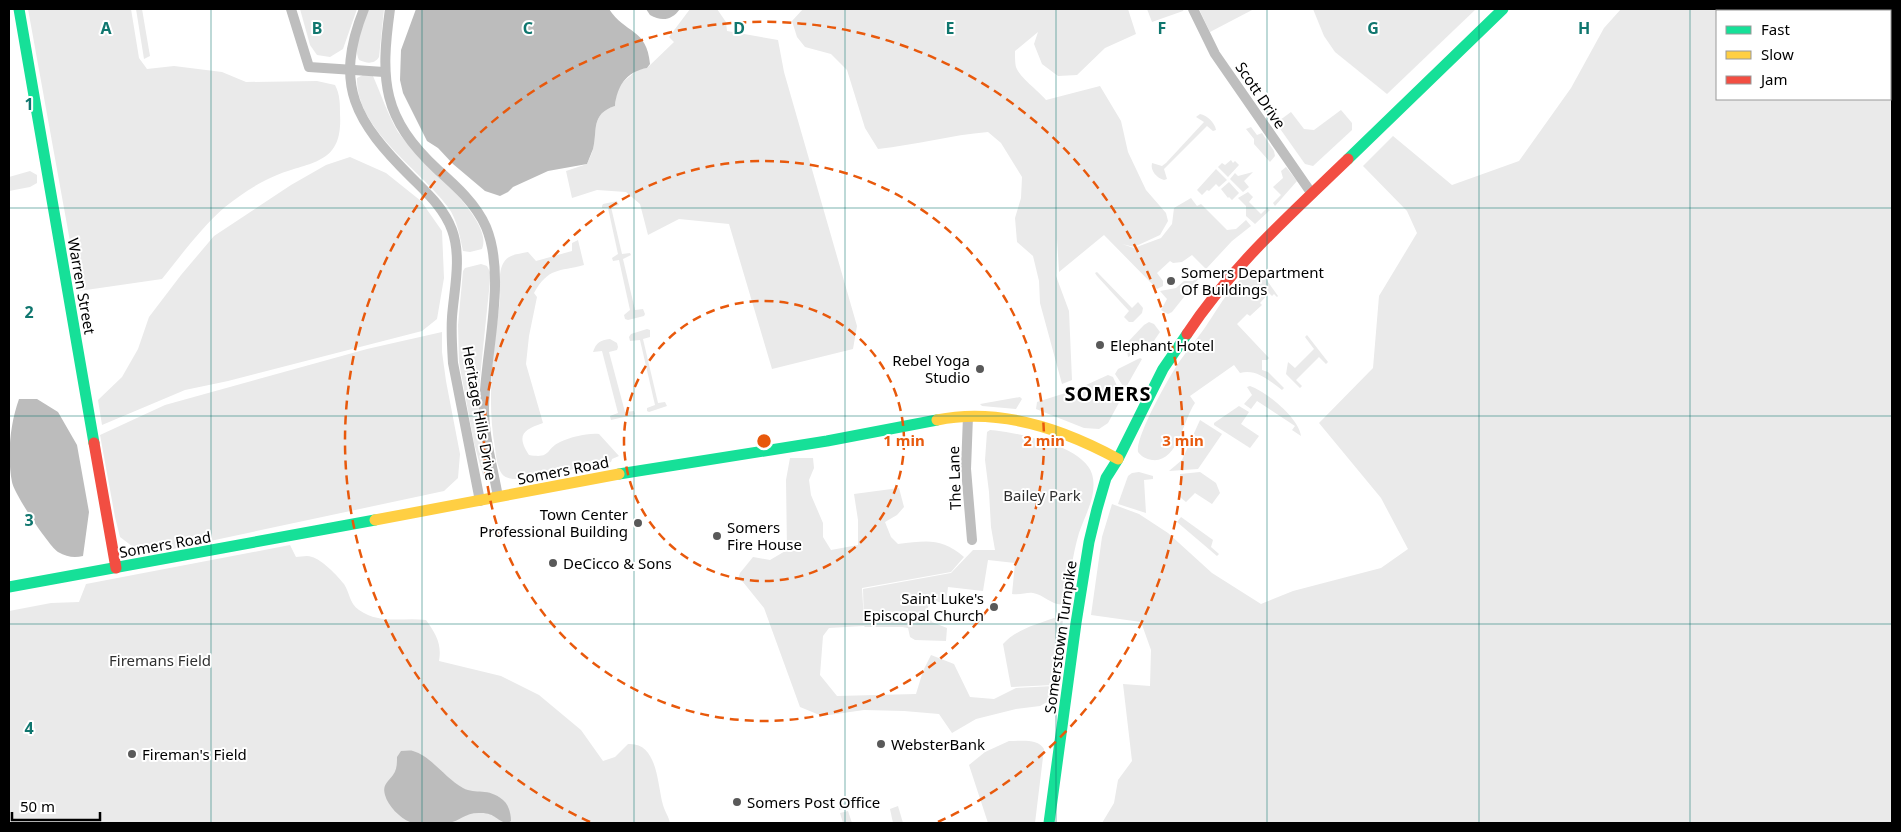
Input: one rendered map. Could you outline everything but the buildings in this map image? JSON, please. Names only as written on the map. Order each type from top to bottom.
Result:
[{"type":"main road","name":"Warren Street","points":[[18,9],[116,568]]},
{"type":"main road","name":"Somerstown Turnpike","points":[[1049,823],[1089,542],[1106,478],[1118,459],[1162,369],[1199,315],[1242,262],[1502,9]]},
{"type":"main road","name":"Somers Road","points":[[9,587],[665,466],[760,452],[968,416],[1002,417],[1043,426],[1098,448],[1118,459]]},
{"type":"street","points":[[292,9],[309,67],[384,72]]},
{"type":"street","name":"Heritage Hills Drive","points":[[364,9],[354,35],[349,69],[350,85],[354,100],[362,118],[386,152],[440,208],[453,232],[457,262],[452,348],[480,501]]},
{"type":"street","name":"Heritage Hills Drive","points":[[390,9],[384,52],[384,72],[386,90],[399,123],[423,156],[459,190],[476,210],[491,240],[495,280],[484,410],[490,459],[498,497]]},
{"type":"street","name":"Scott Drive","points":[[1193,9],[1215,54],[1312,194]]},
{"type":"street","name":"The Lane","points":[[968,416],[966,469],[972,540]]},
{"type":"green space","points":[[28,9],[131,9],[139,58],[147,69],[174,66],[222,72],[246,82],[317,81],[335,85],[339,95],[340,107],[340,130],[336,143],[331,152],[323,158],[263,181],[225,207],[200,232],[162,279],[79,291]]},
{"type":"green space","points":[[136,9],[142,9],[150,56],[144,59]]},
{"type":"green space","points":[[300,9],[357,9],[343,49],[330,57],[317,55],[310,45]]},
{"type":"green space","points":[[369,9],[384,9],[379,57],[370,63],[359,60],[357,54],[359,34]]},
{"type":"green space","points":[[690,9],[717,9],[726,22],[727,31],[778,40],[784,72],[857,326],[853,349],[772,369],[729,224],[679,219],[648,235],[640,204],[626,192],[597,190],[572,198],[566,171],[587,164],[593,151],[598,118],[607,109],[615,106],[617,91],[623,82],[637,70],[647,68],[674,42],[669,37]]},
{"type":"green space","points":[[803,9],[1128,9],[1136,34],[1105,48],[1077,75],[1058,76],[1042,64],[1034,44],[1038,32],[1015,51],[1018,71],[1046,100],[1100,86],[1121,121],[1128,152],[1146,190],[1166,213],[1168,221],[1160,235],[1134,247],[1122,244],[1134,248],[1161,238],[1172,224],[1174,208],[1191,198],[1197,206],[1201,204],[1227,230],[1236,229],[1246,220],[1251,226],[1232,241],[1206,269],[1192,255],[1182,262],[1173,263],[1170,261],[1157,273],[1163,281],[1163,286],[1157,289],[1104,235],[1059,272],[1057,238],[1056,276],[1069,311],[1072,380],[1062,384],[1040,303],[1039,281],[1033,256],[1017,242],[1015,218],[1021,198],[1022,177],[1001,143],[988,132],[878,149],[865,128],[847,70],[831,54],[805,47],[797,37],[792,21]]},
{"type":"green space","points":[[1147,9],[1184,9],[1152,22]]},
{"type":"green space","points":[[1199,9],[1254,9],[1210,32]]},
{"type":"green space","points":[[1313,9],[1476,9],[1387,94],[1335,52],[1324,36]]},
{"type":"green space","points":[[1621,9],[1892,9],[1892,823],[1102,823],[1114,803],[1118,780],[1132,761],[1123,684],[1150,686],[1151,650],[1141,622],[1091,615],[1102,537],[1112,504],[1139,514],[1168,533],[1212,573],[1261,604],[1293,591],[1381,568],[1408,549],[1381,498],[1319,423],[1373,368],[1379,296],[1417,233],[1407,211],[1363,166],[1393,136],[1452,185],[1519,161],[1571,88],[1604,28]]},
{"type":"green space","points":[[363,75],[373,76],[398,132],[452,189],[477,222],[483,237],[482,249],[470,252],[463,251],[456,223],[448,207],[378,132],[367,115],[359,97],[357,78]]},
{"type":"green space","points":[[1341,110],[1352,123],[1352,130],[1313,166],[1305,164],[1276,123],[1291,112],[1304,129],[1314,130]]},
{"type":"green space","points":[[1200,114],[1210,120],[1216,130],[1213,131],[1207,126],[1164,169],[1167,179],[1159,178],[1153,171],[1152,163],[1162,166],[1166,163],[1204,122],[1196,117]]},
{"type":"green space","points":[[1251,127],[1257,135],[1262,133],[1274,151],[1275,156],[1270,162],[1254,144],[1254,139],[1246,129]]},
{"type":"green space","points":[[350,157],[386,173],[421,201],[442,231],[444,278],[437,319],[422,331],[228,381],[185,390],[102,425],[98,400],[122,377],[138,349],[149,317],[214,236],[291,185],[326,165]]},
{"type":"green space","points":[[1231,160],[1239,165],[1228,177],[1218,167],[1222,163],[1225,165]]},
{"type":"green space","points":[[1286,167],[1297,181],[1275,206],[1273,203],[1281,195],[1273,187],[1283,178],[1281,171]]},
{"type":"green space","points":[[1216,169],[1227,180],[1219,187],[1216,184],[1202,195],[1197,190]]},
{"type":"green space","points":[[30,171],[37,175],[37,183],[30,187],[9,191],[9,177]]},
{"type":"green space","points":[[1253,172],[1244,181],[1249,187],[1243,192],[1230,179],[1235,173],[1238,176]]},
{"type":"green space","points":[[1229,182],[1239,193],[1232,200],[1221,189]]},
{"type":"green space","points":[[1248,192],[1253,197],[1249,202],[1261,214],[1267,208],[1270,210],[1255,224],[1246,216],[1246,206],[1238,198]]},
{"type":"green space","points":[[617,201],[619,205],[611,207],[622,254],[630,253],[631,255],[623,259],[635,310],[643,309],[645,314],[644,316],[628,320],[625,319],[624,315],[630,310],[619,260],[613,261],[612,258],[618,254],[608,208],[602,208],[603,204]]},
{"type":"green space","points":[[578,240],[584,265],[555,272],[544,279],[534,293],[537,297],[529,336],[526,364],[543,423],[526,431],[522,438],[529,455],[541,456],[565,440],[584,435],[599,434],[619,456],[612,459],[611,462],[523,479],[509,478],[500,471],[496,458],[491,411],[492,374],[502,266],[509,257],[518,254],[528,252],[536,261],[572,251],[572,243]]},
{"type":"green space","points":[[481,264],[487,266],[490,272],[479,387],[481,434],[488,476],[488,478],[484,479],[474,443],[459,362],[458,325],[463,271],[465,268]]},
{"type":"green space","points":[[1097,272],[1132,308],[1138,302],[1143,308],[1142,313],[1133,322],[1129,322],[1124,317],[1129,311],[1097,276],[1095,273]]},
{"type":"green space","points":[[1254,272],[1263,275],[1278,296],[1274,294],[1272,296],[1269,293],[1260,303],[1262,305],[1250,316],[1247,314],[1237,324],[1269,358],[1262,360],[1262,370],[1268,372],[1284,388],[1282,390],[1268,379],[1252,372],[1240,373],[1234,365],[1190,396],[1195,403],[1179,439],[1168,455],[1161,459],[1152,460],[1144,458],[1138,452],[1138,444],[1147,421],[1174,370],[1233,287],[1247,275]]},
{"type":"green space","points":[[1198,277],[1172,312],[1168,314],[1161,310],[1167,299],[1160,291],[1176,288],[1184,281],[1193,281]]},
{"type":"green space","points":[[1149,322],[1154,324],[1160,332],[1149,348],[1128,357],[1126,344]]},
{"type":"green space","points":[[647,329],[650,330],[650,337],[643,339],[658,403],[665,402],[667,406],[649,412],[647,408],[655,405],[640,340],[630,341],[629,337],[631,334]]},
{"type":"green space","points":[[442,332],[442,352],[446,381],[460,454],[458,478],[444,491],[168,550],[141,553],[120,537],[100,435],[165,405],[367,349]]},
{"type":"green space","points":[[1307,335],[1328,362],[1326,364],[1319,357],[1296,380],[1302,386],[1300,388],[1286,374],[1288,362],[1295,368],[1314,349],[1305,337]]},
{"type":"green space","points":[[610,339],[617,343],[618,347],[617,350],[609,352],[625,412],[634,411],[635,414],[611,420],[610,416],[618,413],[602,351],[593,352],[599,342]]},
{"type":"green space","points":[[1140,358],[1142,359],[1125,389],[1115,374],[1118,369]]},
{"type":"green space","points":[[1108,375],[1113,377],[1122,397],[1108,423],[1099,429],[1084,428],[1036,409],[1037,402],[1075,390]]},
{"type":"green space","points":[[1250,386],[1265,394],[1281,407],[1295,421],[1301,436],[1292,430],[1295,426],[1257,401],[1251,409],[1244,404],[1252,395],[1247,387]]},
{"type":"green space","points":[[1020,397],[1022,399],[1016,409],[982,406],[980,404]]},
{"type":"green space","points":[[1239,406],[1249,412],[1241,424],[1259,436],[1250,448],[1214,425],[1214,423]]},
{"type":"green space","points":[[1200,420],[1222,434],[1198,469],[1169,471],[1182,460]]},
{"type":"green space","name":"Bailey Park","points":[[990,430],[1032,437],[1063,448],[1086,464],[1092,474],[1092,497],[1079,533],[1065,604],[1057,604],[1033,593],[1012,594],[1015,563],[988,560],[983,591],[948,587],[946,603],[929,601],[927,614],[932,622],[947,628],[946,641],[915,640],[910,637],[908,628],[902,627],[864,626],[829,628],[823,636],[820,675],[837,696],[916,694],[923,671],[931,655],[954,664],[970,697],[994,699],[1016,688],[1053,686],[1047,702],[1040,706],[1016,709],[976,719],[952,733],[939,714],[864,710],[822,716],[800,707],[764,608],[743,582],[738,579],[740,573],[753,557],[770,560],[787,550],[786,480],[790,458],[813,458],[814,468],[809,480],[811,495],[823,523],[823,537],[831,550],[858,545],[858,520],[854,494],[899,488],[904,507],[897,515],[885,522],[891,537],[898,544],[940,543],[964,557],[951,572],[862,588],[864,622],[863,589],[951,573],[973,550],[995,550],[985,460],[987,432]]},
{"type":"green space","points":[[1139,472],[1153,476],[1153,479],[1144,480],[1146,513],[1118,504],[1128,476]]},
{"type":"green space","points":[[1200,472],[1216,483],[1220,493],[1212,504],[1195,493],[1186,502],[1180,497],[1180,474]]},
{"type":"green space","points":[[1181,517],[1213,540],[1211,547],[1219,554],[1217,556],[1177,522]]},
{"type":"green space","name":"Firemans Field","points":[[290,545],[296,557],[316,558],[329,568],[344,584],[351,601],[359,610],[367,615],[392,620],[426,620],[437,639],[440,649],[439,661],[501,676],[539,695],[581,730],[603,761],[615,757],[628,744],[638,745],[645,750],[651,757],[663,805],[670,823],[9,823],[9,611],[51,603],[79,602],[86,584]]},
{"type":"green space","points":[[1054,618],[1063,620],[1053,685],[1011,687],[1003,644],[1020,631]]},
{"type":"green space","points":[[1009,741],[1038,743],[1044,749],[1035,823],[988,823],[969,765],[985,752]]},
{"type":"green space","points":[[852,800],[857,805],[839,810],[839,805]]},
{"type":"green space","points":[[898,806],[903,823],[893,823],[890,809]]},
{"type":"green space","points":[[848,811],[852,823],[843,823],[840,813]]},
{"type":"shaded area","points":[[416,9],[609,9],[615,17],[640,37],[648,52],[650,64],[647,68],[633,73],[624,81],[620,86],[615,106],[607,109],[598,118],[593,149],[587,164],[548,171],[513,187],[500,196],[485,191],[453,164],[438,148],[427,141],[403,93],[400,80],[401,50]]},
{"type":"shaded area","points":[[646,9],[680,9],[670,18],[659,19],[650,15]]},
{"type":"shaded area","points":[[19,399],[37,399],[58,412],[77,445],[89,512],[83,556],[67,556],[58,552],[32,519],[14,488],[10,472],[10,440],[13,419]]},
{"type":"shaded area","points":[[401,751],[412,751],[420,754],[463,788],[498,796],[507,804],[511,821],[508,823],[490,814],[476,813],[452,822],[418,824],[398,815],[387,799],[384,789],[395,771],[397,757]]},
{"type":"traffic: fast","points":[[19,9],[94,443]]},
{"type":"traffic: fast","points":[[1348,159],[1503,9]]},
{"type":"traffic: fast","points":[[1049,823],[1076,623],[1089,542],[1097,509],[1106,478],[1118,459],[1163,369],[1187,334]]},
{"type":"traffic: fast","points":[[619,474],[827,441],[937,420]]},
{"type":"traffic: fast","points":[[9,587],[375,520]]},
{"type":"traffic: slow","points":[[937,420],[984,416],[1030,423],[1075,438],[1118,459]]},
{"type":"traffic: slow","points":[[375,520],[619,474]]},
{"type":"traffic: jam","points":[[1187,334],[1204,309],[1242,264],[1348,159]]},
{"type":"traffic: jam","points":[[94,443],[116,568]]},
{"type":"place","name":"Somers Department Of Buildings","points":[[1171,281]]},
{"type":"place","name":"Elephant Hotel","points":[[1100,345]]},
{"type":"place","name":"Rebel Yoga Studio","points":[[980,369]]},
{"type":"place","name":"Town Center Professional Building","points":[[638,523]]},
{"type":"place","name":"Somers Fire House","points":[[717,536]]},
{"type":"place","name":"DeCicco & Sons","points":[[553,563]]},
{"type":"place","name":"Saint Luke's Episcopal Church","points":[[994,607]]},
{"type":"place","name":"WebsterBank","points":[[881,744]]},
{"type":"place","name":"Fireman's Field","points":[[132,754]]},
{"type":"place","name":"Somers Post Office","points":[[737,802]]},
{"type":"district","name":"SOMERS","points":[[1108,393]]}]
